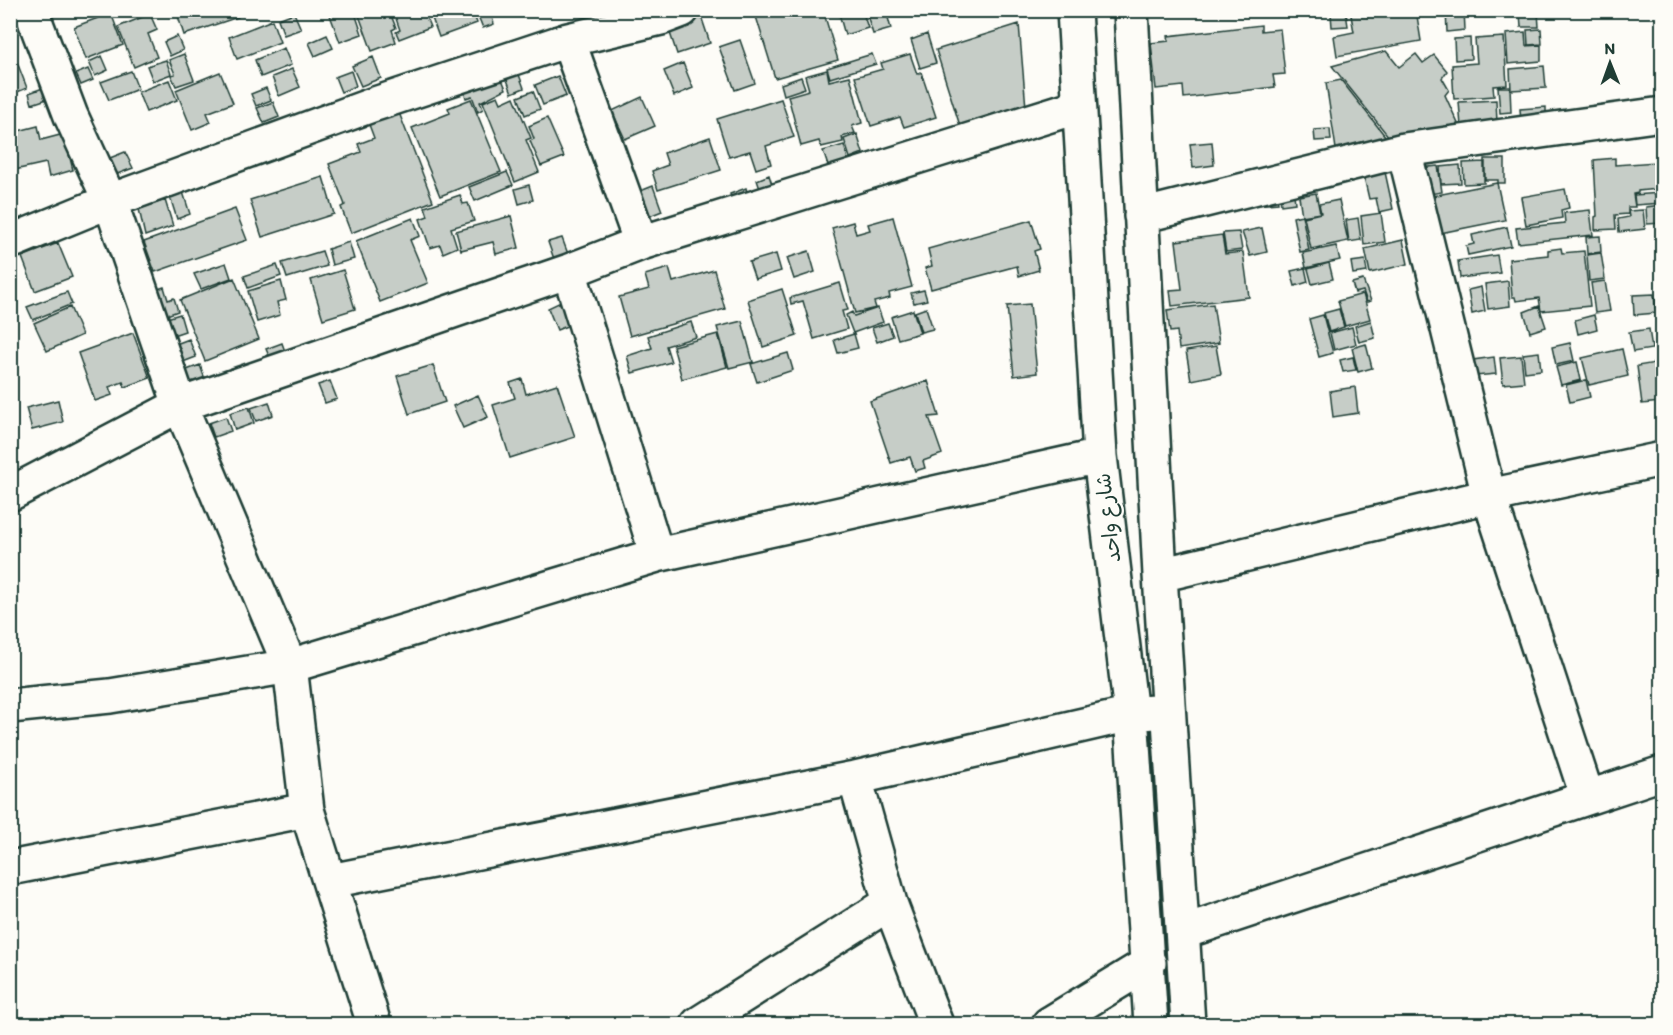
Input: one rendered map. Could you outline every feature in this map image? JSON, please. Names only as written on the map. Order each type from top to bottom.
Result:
[{"type":"street","points":[[31,10],[71,116],[110,201],[180,405],[290,666],[308,810],[374,1024]]},
{"type":"street","name":"شارع واحد","points":[[1074,10],[1100,456],[1131,714],[1149,963],[1151,1024]]},
{"type":"street","points":[[1138,12],[1141,216],[1160,576],[1188,1024]]},
{"type":"street","points":[[10,242],[110,201],[372,105],[568,40],[667,13]]},
{"type":"street","points":[[568,40],[641,243]]},
{"type":"street","points":[[10,494],[180,405],[569,271],[641,243],[1079,106]]},
{"type":"street","points":[[1141,216],[1404,150],[1662,114]]},
{"type":"street","points":[[1404,150],[1489,496],[1587,796]]},
{"type":"street","points":[[569,271],[657,555]]},
{"type":"street","points":[[10,706],[110,696],[290,666],[657,555],[1100,456]]},
{"type":"street","points":[[1160,576],[1489,496],[1662,459]]},
{"type":"street","points":[[330,881],[855,778],[1131,714],[1170,710]]},
{"type":"street","points":[[1183,932],[1662,773]]},
{"type":"street","points":[[855,778],[890,903],[936,1024]]},
{"type":"street","points":[[10,868],[308,810]]},
{"type":"street","points":[[698,1024],[890,903]]},
{"type":"street","points":[[1049,1024],[1149,963]]},
{"type":"building","points":[[176,10],[236,10],[238,17],[184,35]]},
{"type":"building","points":[[328,10],[354,10],[362,34],[340,42]]},
{"type":"building","points":[[357,10],[389,10],[396,28],[392,30],[396,42],[372,51]]},
{"type":"building","points":[[393,10],[423,10],[430,27],[399,39],[396,32],[400,30]]},
{"type":"building","points":[[429,10],[472,10],[477,23],[439,37]]},
{"type":"building","points":[[490,10],[494,24],[483,28],[476,11]]},
{"type":"building","points":[[754,10],[823,10],[838,60],[775,78]]},
{"type":"building","points":[[838,10],[862,10],[868,28],[845,35]]},
{"type":"building","points":[[886,10],[891,29],[873,34],[867,15]]},
{"type":"building","points":[[1350,10],[1416,10],[1421,41],[1337,56],[1334,36],[1354,32]]},
{"type":"building","points":[[1446,10],[1464,10],[1465,30],[1447,32]]},
{"type":"building","points":[[1472,10],[1490,10],[1490,15],[1472,16]]},
{"type":"building","points":[[1491,10],[1510,10],[1510,12],[1491,13]]},
{"type":"building","points":[[1538,12],[1539,27],[1521,27],[1520,13]]},
{"type":"building","points":[[111,13],[123,45],[86,59],[74,27]]},
{"type":"building","points":[[294,13],[301,29],[284,35],[278,19]]},
{"type":"building","points":[[700,13],[710,43],[677,54],[667,24]]},
{"type":"building","points":[[1346,13],[1348,26],[1332,27],[1331,14]]},
{"type":"building","points":[[150,14],[157,30],[148,34],[157,57],[134,67],[118,27]]},
{"type":"building","points":[[272,20],[280,42],[237,59],[229,37]]},
{"type":"building","points":[[1019,24],[1026,108],[961,129],[936,50]]},
{"type":"building","points":[[1261,25],[1261,31],[1280,29],[1285,74],[1273,75],[1275,87],[1184,98],[1183,86],[1156,89],[1151,43],[1169,41],[1168,36]]},
{"type":"building","points":[[1541,29],[1542,44],[1528,45],[1527,30]]},
{"type":"building","points":[[1525,32],[1526,46],[1541,45],[1541,61],[1508,64],[1506,34]]},
{"type":"building","points":[[927,34],[936,63],[920,68],[911,40]]},
{"type":"building","points":[[327,35],[333,48],[315,56],[309,43]]},
{"type":"building","points":[[177,36],[183,50],[170,56],[164,42]]},
{"type":"building","points":[[1504,37],[1507,85],[1493,86],[1494,96],[1454,99],[1452,65],[1477,63],[1475,39]]},
{"type":"building","points":[[1470,38],[1471,59],[1455,60],[1454,39]]},
{"type":"building","points":[[740,40],[755,83],[735,90],[719,47]]},
{"type":"building","points":[[10,44],[27,88],[10,95]]},
{"type":"building","points":[[284,48],[291,65],[261,77],[255,60]]},
{"type":"building","points":[[1386,51],[1399,67],[1416,54],[1423,63],[1434,55],[1447,71],[1442,78],[1449,90],[1445,95],[1460,128],[1393,142],[1332,66]]},
{"type":"building","points":[[184,54],[194,80],[176,86],[171,75],[175,74],[169,60]]},
{"type":"building","points":[[872,54],[876,64],[830,78],[827,68]]},
{"type":"building","points":[[910,54],[917,74],[921,72],[936,117],[904,127],[900,117],[871,126],[855,77],[883,69],[881,63]]},
{"type":"building","points":[[102,56],[108,70],[95,76],[89,62]]},
{"type":"building","points":[[373,57],[381,78],[361,86],[352,66]]},
{"type":"building","points":[[166,60],[171,74],[153,81],[147,66]]},
{"type":"building","points":[[683,63],[693,88],[674,96],[664,71]]},
{"type":"building","points":[[1544,66],[1546,88],[1511,90],[1510,69]]},
{"type":"building","points":[[88,69],[93,80],[81,85],[76,74]]},
{"type":"building","points":[[292,69],[300,87],[279,96],[272,77]]},
{"type":"building","points":[[827,70],[829,81],[850,76],[862,123],[852,126],[855,133],[842,137],[843,142],[821,147],[819,141],[801,146],[788,96],[809,90],[805,76]]},
{"type":"building","points":[[131,71],[138,89],[109,100],[101,82]]},
{"type":"building","points":[[351,71],[356,86],[341,92],[335,77]]},
{"type":"building","points":[[220,72],[233,103],[207,113],[211,122],[192,130],[176,90]]},
{"type":"building","points":[[518,72],[524,88],[512,93],[506,77]]},
{"type":"building","points":[[558,76],[566,96],[543,105],[535,85]]},
{"type":"building","points":[[501,77],[506,89],[480,102],[483,109],[478,112],[472,96],[466,98],[464,91]]},
{"type":"building","points":[[801,77],[805,88],[784,95],[781,84]]},
{"type":"building","points":[[169,80],[177,100],[146,112],[138,92]]},
{"type":"building","points":[[1341,80],[1389,141],[1336,149],[1326,83]]},
{"type":"building","points":[[1498,87],[1510,87],[1511,112],[1500,113]]},
{"type":"building","points":[[43,88],[47,99],[32,104],[29,93]]},
{"type":"building","points":[[266,88],[271,100],[256,106],[251,94]]},
{"type":"building","points":[[533,91],[540,109],[525,115],[518,97]]},
{"type":"building","points":[[498,96],[501,103],[514,97],[531,138],[526,140],[539,172],[515,182],[483,102]]},
{"type":"building","points":[[642,97],[655,126],[625,139],[612,111]]},
{"type":"building","points":[[471,99],[501,172],[440,196],[412,128],[450,113],[448,108]]},
{"type":"building","points":[[781,99],[794,137],[766,146],[771,164],[756,169],[750,151],[729,157],[717,119]]},
{"type":"building","points":[[1496,100],[1497,123],[1461,126],[1459,102]]},
{"type":"building","points":[[273,102],[279,117],[264,123],[257,108]]},
{"type":"building","points":[[1546,107],[1546,120],[1521,122],[1520,109]]},
{"type":"building","points":[[398,110],[433,201],[351,233],[341,207],[345,205],[329,164],[361,152],[358,144],[374,138],[368,122]]},
{"type":"building","points":[[547,118],[564,157],[541,166],[530,141],[534,139],[529,126]]},
{"type":"building","points":[[38,126],[41,140],[64,134],[73,170],[49,177],[46,163],[10,171],[10,133]]},
{"type":"building","points":[[1330,129],[1331,140],[1315,141],[1314,130]]},
{"type":"building","points":[[857,134],[863,153],[850,158],[844,139]]},
{"type":"building","points":[[710,137],[721,170],[658,190],[652,171],[668,165],[664,153]]},
{"type":"building","points":[[1212,142],[1214,165],[1193,168],[1190,144]]},
{"type":"building","points":[[844,145],[849,163],[829,169],[823,151]]},
{"type":"building","points":[[125,152],[133,168],[112,176],[105,160]]},
{"type":"building","points":[[1615,158],[1615,165],[1656,162],[1658,189],[1638,191],[1633,194],[1635,207],[1628,207],[1628,214],[1615,215],[1616,229],[1595,230],[1595,217],[1597,216],[1594,160]]},
{"type":"building","points":[[1485,159],[1505,159],[1505,183],[1498,183],[1498,180],[1485,180]]},
{"type":"building","points":[[1484,162],[1484,183],[1464,184],[1463,163]]},
{"type":"building","points":[[1460,165],[1461,183],[1441,184],[1440,167]]},
{"type":"building","points":[[1438,166],[1442,192],[1423,195],[1420,168]]},
{"type":"building","points":[[507,172],[513,185],[475,201],[469,187]]},
{"type":"building","points":[[1385,172],[1393,209],[1379,212],[1376,198],[1369,199],[1364,177]]},
{"type":"building","points":[[769,175],[774,191],[762,195],[757,180]]},
{"type":"building","points":[[323,177],[334,214],[262,237],[250,200]]},
{"type":"building","points":[[1497,183],[1505,220],[1435,234],[1427,197]]},
{"type":"building","points":[[529,185],[533,200],[519,204],[515,189]]},
{"type":"building","points":[[653,186],[662,211],[647,217],[638,192]]},
{"type":"building","points":[[1293,186],[1295,203],[1281,205],[1279,188]]},
{"type":"building","points":[[746,188],[749,200],[733,205],[730,194]]},
{"type":"building","points":[[1276,189],[1278,203],[1256,205],[1255,191]]},
{"type":"building","points":[[1565,189],[1569,208],[1561,210],[1562,218],[1526,225],[1521,197]]},
{"type":"building","points":[[183,192],[190,214],[177,219],[170,197]]},
{"type":"building","points":[[1316,193],[1320,213],[1302,216],[1299,196]]},
{"type":"building","points":[[1661,193],[1662,203],[1635,205],[1634,195]]},
{"type":"building","points":[[460,195],[463,204],[468,203],[474,221],[451,228],[457,247],[443,253],[440,245],[430,248],[420,219],[428,216],[425,207]]},
{"type":"building","points":[[165,200],[173,226],[145,236],[139,209]]},
{"type":"building","points":[[1339,200],[1348,241],[1311,249],[1304,217],[1321,213],[1319,204]]},
{"type":"building","points":[[1662,205],[1662,223],[1647,224],[1646,207]]},
{"type":"building","points":[[235,209],[247,240],[155,272],[144,242]]},
{"type":"building","points":[[1590,210],[1593,235],[1518,243],[1516,228],[1565,223],[1564,213]]},
{"type":"building","points":[[1643,210],[1645,229],[1619,232],[1618,219],[1629,217],[1628,211]]},
{"type":"building","points":[[1381,213],[1385,242],[1364,245],[1361,216]]},
{"type":"building","points":[[1302,215],[1309,250],[1300,252],[1293,217]]},
{"type":"building","points":[[511,216],[519,248],[496,254],[493,242],[461,250],[456,231]]},
{"type":"building","points":[[893,217],[912,287],[889,293],[890,298],[874,302],[876,308],[855,313],[832,228],[853,222],[856,234],[870,230],[868,224]]},
{"type":"building","points":[[413,218],[420,236],[410,240],[428,283],[380,302],[356,241]]},
{"type":"building","points":[[1358,218],[1361,240],[1349,242],[1346,220]]},
{"type":"building","points":[[1031,220],[1040,249],[1034,251],[1039,270],[1019,276],[1017,266],[931,289],[925,268],[932,266],[928,249]]},
{"type":"building","points":[[1507,227],[1511,246],[1468,255],[1466,246],[1474,244],[1472,235]]},
{"type":"building","points":[[1262,228],[1267,252],[1250,256],[1242,232]]},
{"type":"building","points":[[1239,232],[1242,250],[1226,252],[1223,233]]},
{"type":"building","points":[[1222,235],[1225,254],[1243,252],[1249,297],[1172,306],[1170,290],[1182,289],[1176,241]]},
{"type":"building","points":[[1600,236],[1601,252],[1587,254],[1586,237]]},
{"type":"building","points":[[562,238],[568,254],[554,259],[548,242]]},
{"type":"building","points":[[1403,240],[1408,264],[1370,273],[1365,249]]},
{"type":"building","points":[[349,242],[354,259],[332,265],[328,249]]},
{"type":"building","points":[[58,243],[72,277],[35,291],[22,257]]},
{"type":"building","points":[[1336,246],[1340,260],[1306,268],[1303,253]]},
{"type":"building","points":[[1561,248],[1562,253],[1584,251],[1590,306],[1541,311],[1539,298],[1516,301],[1515,297],[1512,297],[1509,259],[1548,255],[1548,250]]},
{"type":"building","points":[[322,251],[327,266],[287,278],[282,263]]},
{"type":"building","points":[[809,251],[815,272],[794,279],[787,258]]},
{"type":"building","points":[[1601,253],[1605,279],[1589,281],[1587,255]]},
{"type":"building","points":[[776,254],[781,271],[755,279],[749,262]]},
{"type":"building","points":[[1497,255],[1500,273],[1460,278],[1458,261]]},
{"type":"building","points":[[1365,260],[1367,272],[1353,274],[1351,262]]},
{"type":"building","points":[[226,263],[231,278],[201,289],[194,274]]},
{"type":"building","points":[[1329,263],[1333,279],[1312,284],[1308,269]]},
{"type":"building","points":[[277,265],[281,276],[248,288],[244,276]]},
{"type":"building","points":[[669,268],[673,282],[714,270],[725,309],[630,336],[619,297],[649,289],[645,275]]},
{"type":"building","points":[[1305,268],[1308,282],[1295,286],[1291,271]]},
{"type":"building","points":[[343,270],[355,309],[323,319],[311,280]]},
{"type":"building","points":[[234,278],[259,339],[205,361],[180,300]]},
{"type":"building","points":[[1363,280],[1371,301],[1367,302],[1363,291],[1355,293],[1352,283]]},
{"type":"building","points":[[281,281],[286,300],[277,302],[280,315],[257,322],[248,291]]},
{"type":"building","points":[[1508,281],[1510,306],[1488,309],[1485,284]]},
{"type":"building","points":[[1605,281],[1610,311],[1595,313],[1591,283]]},
{"type":"building","points":[[840,283],[848,310],[842,311],[847,329],[814,339],[803,301],[791,304],[790,298]]},
{"type":"building","points":[[164,287],[168,300],[174,298],[178,311],[164,316],[155,290]]},
{"type":"building","points":[[1481,287],[1485,311],[1472,314],[1468,290]]},
{"type":"building","points":[[782,289],[797,336],[763,347],[748,300]]},
{"type":"building","points":[[924,290],[927,300],[914,303],[911,293]]},
{"type":"building","points":[[67,292],[72,304],[33,320],[27,307]]},
{"type":"building","points":[[1363,294],[1370,319],[1345,326],[1338,301]]},
{"type":"building","points":[[1654,294],[1656,313],[1634,315],[1633,295]]},
{"type":"building","points":[[569,298],[579,321],[557,330],[548,308]]},
{"type":"building","points":[[1030,304],[1037,373],[1014,376],[1007,306]]},
{"type":"building","points":[[1213,304],[1219,343],[1179,349],[1177,331],[1170,332],[1167,310]]},
{"type":"building","points":[[1539,306],[1546,327],[1530,332],[1524,312]]},
{"type":"building","points":[[70,307],[82,335],[47,351],[34,323]]},
{"type":"building","points":[[878,308],[883,322],[853,333],[846,315],[852,312],[854,316]]},
{"type":"building","points":[[926,308],[933,329],[921,332],[915,312]]},
{"type":"building","points":[[1339,309],[1344,327],[1329,332],[1324,313]]},
{"type":"building","points":[[913,310],[920,333],[898,339],[891,317]]},
{"type":"building","points":[[180,314],[185,331],[173,335],[167,318]]},
{"type":"building","points":[[1323,315],[1333,353],[1319,357],[1309,319]]},
{"type":"building","points":[[1594,315],[1597,329],[1578,334],[1575,320]]},
{"type":"building","points":[[742,321],[753,362],[729,368],[717,327]]},
{"type":"building","points":[[1371,321],[1375,338],[1359,342],[1355,326]]},
{"type":"building","points":[[691,322],[696,337],[666,346],[671,362],[632,373],[627,356],[652,348],[648,336]]},
{"type":"building","points":[[888,323],[893,336],[877,342],[872,328]]},
{"type":"building","points":[[1352,327],[1356,344],[1334,350],[1330,333]]},
{"type":"building","points":[[1649,329],[1652,349],[1633,352],[1629,332]]},
{"type":"building","points":[[133,333],[150,378],[125,387],[123,382],[109,387],[112,395],[95,401],[78,353]]},
{"type":"building","points":[[718,334],[727,367],[682,379],[673,346]]},
{"type":"building","points":[[854,334],[858,348],[838,353],[834,340]]},
{"type":"building","points":[[189,339],[196,357],[183,362],[176,344]]},
{"type":"building","points":[[282,343],[287,357],[272,363],[266,349]]},
{"type":"building","points":[[1570,343],[1574,361],[1556,365],[1552,347]]},
{"type":"building","points":[[1366,344],[1372,368],[1358,372],[1352,348]]},
{"type":"building","points":[[1216,346],[1221,374],[1191,380],[1186,351]]},
{"type":"building","points":[[1622,349],[1628,376],[1589,385],[1582,358]]},
{"type":"building","points":[[1539,352],[1541,370],[1525,372],[1523,354]]},
{"type":"building","points":[[788,353],[793,370],[757,382],[751,364]]},
{"type":"building","points":[[1521,356],[1524,382],[1503,384],[1500,358]]},
{"type":"building","points":[[1353,357],[1356,370],[1343,372],[1340,360]]},
{"type":"building","points":[[1494,357],[1496,374],[1475,376],[1473,360]]},
{"type":"building","points":[[1577,362],[1581,380],[1561,385],[1556,367]]},
{"type":"building","points":[[1655,363],[1660,402],[1642,404],[1637,366]]},
{"type":"building","points":[[200,365],[206,382],[190,388],[184,371]]},
{"type":"building","points":[[433,365],[445,402],[409,414],[397,376]]},
{"type":"building","points":[[522,379],[526,394],[557,384],[575,437],[510,458],[493,405],[515,398],[510,383]]},
{"type":"building","points":[[1586,380],[1590,397],[1570,402],[1566,385]]},
{"type":"building","points":[[330,381],[337,399],[325,403],[318,385]]},
{"type":"building","points":[[928,381],[939,416],[929,417],[942,454],[923,461],[925,468],[915,471],[910,457],[891,463],[870,401]]},
{"type":"building","points":[[1355,387],[1358,413],[1333,417],[1330,391]]},
{"type":"building","points":[[478,395],[488,417],[463,428],[453,406]]},
{"type":"building","points":[[58,400],[63,422],[32,430],[26,408]]},
{"type":"building","points":[[269,402],[273,415],[256,421],[251,408]]},
{"type":"building","points":[[249,407],[254,423],[235,430],[230,413]]},
{"type":"building","points":[[226,417],[231,431],[214,437],[209,423]]}]
